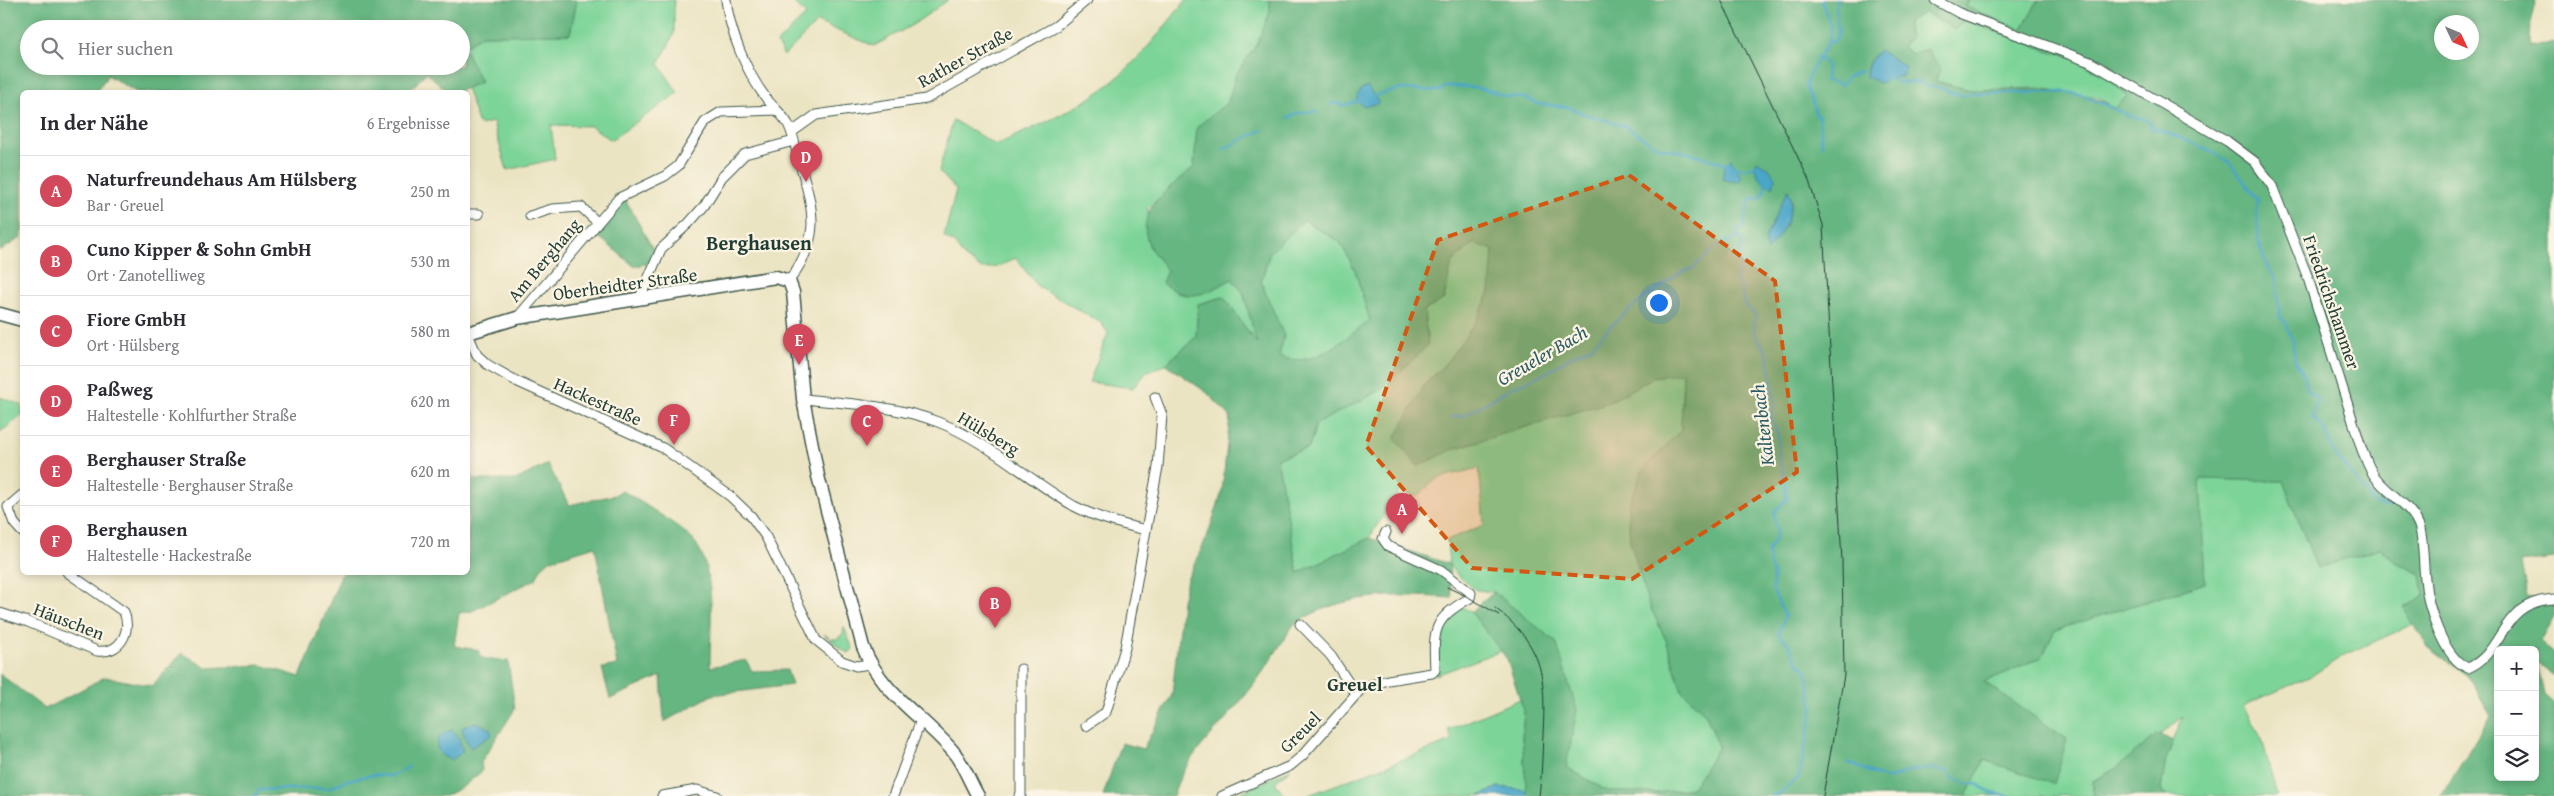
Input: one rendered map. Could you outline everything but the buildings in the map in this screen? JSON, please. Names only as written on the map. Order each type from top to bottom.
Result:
[{"type":"street","points":[[726,0],[734,32],[754,78],[766,99],[777,110],[793,137],[808,189],[812,237],[804,261],[789,281],[792,289],[803,399],[830,522],[870,664],[887,688],[958,758],[978,796]]},
{"type":"street","name":"Rather Straße","points":[[793,137],[816,115],[926,99],[1056,26],[1087,0]]},
{"type":"street","name":"Friedrichshammer","points":[[1935,0],[1959,12],[2084,59],[2227,140],[2255,162],[2272,186],[2308,278],[2362,450],[2370,469],[2381,484],[2406,506],[2419,527],[2424,546],[2427,596],[2445,644],[2459,664],[2468,668],[2479,664],[2511,617],[2530,603],[2554,599]]},
{"type":"street","name":"Am Berghang","points":[[516,318],[619,198],[665,176],[678,166],[712,115],[721,112],[777,110]]},
{"type":"street","points":[[639,300],[661,249],[704,206],[722,177],[738,159],[745,154],[793,137]]},
{"type":"street","name":"Am Berghang","points":[[530,216],[552,210],[581,207],[597,222]]},
{"type":"street","points":[[470,214],[479,214]]},
{"type":"street","name":"Oberheidter Straße","points":[[470,333],[516,318],[776,277],[789,281]]},
{"type":"street","points":[[0,314],[20,319]]},
{"type":"street","name":"Hackestraße","points":[[470,339],[477,355],[488,365],[518,382],[662,448],[730,496],[751,516],[766,537],[816,640],[842,662],[856,666],[870,664]]},
{"type":"street","points":[[1086,726],[1106,712],[1125,648],[1158,467],[1162,415],[1155,397]]},
{"type":"street","name":"Hülsberg","points":[[803,399],[869,405],[937,422],[965,435],[1076,507],[1108,521],[1146,530]]},
{"type":"street","points":[[20,496],[4,508],[20,530]]},
{"type":"street","name":"Greuel","points":[[1222,796],[1285,768],[1302,756],[1356,694],[1368,684],[1432,673],[1435,670],[1434,632],[1449,611],[1471,596],[1471,592],[1441,570],[1388,546],[1383,539],[1386,532]]},
{"type":"street","name":"Häuschen","points":[[0,613],[28,622],[97,651],[106,652],[112,650],[124,639],[128,627],[124,612],[71,575]]},
{"type":"street","points":[[1300,624],[1330,656],[1356,694]]},
{"type":"street","points":[[1019,796],[1021,795],[1021,669]]},
{"type":"street","points":[[893,796],[921,720]]},
{"type":"street","points":[[662,796],[697,790],[717,796]]},
{"type":"highlighted area","points":[[1629,175],[1775,281],[1797,472],[1632,579],[1472,568],[1366,446],[1438,240]]},
{"type":"green space","points":[[0,0],[577,0],[570,34],[482,35],[470,43],[470,20],[20,20],[20,75],[108,75],[97,90],[20,90],[20,238],[0,251]]},
{"type":"green space","points":[[577,0],[674,0],[674,34],[659,64],[678,93],[611,140],[591,126],[551,125],[555,159],[507,170],[493,122],[479,125],[470,99],[470,90],[466,88],[481,82],[470,61],[470,43],[482,35],[570,34]]},
{"type":"green space","points":[[791,0],[948,0],[914,24],[874,46],[817,22],[784,56],[777,43],[806,15]]},
{"type":"green space","points":[[1186,0],[1269,0],[1271,12],[1257,44],[1236,75],[1228,102],[1197,128],[1194,167],[1148,208],[1149,246],[1167,270],[1176,293],[1184,295],[1199,294],[1212,290],[1232,279],[1243,292],[1258,345],[1223,297],[1198,304],[1196,337],[1166,364],[1147,372],[1133,388],[1089,382],[1108,333],[1101,323],[1037,286],[1016,258],[997,267],[982,269],[964,257],[955,244],[944,237],[956,190],[939,171],[953,120],[996,145],[1064,113],[1102,90],[1126,70],[1147,48]]},
{"type":"green space","points":[[1269,0],[1969,0],[1966,7],[2021,30],[2039,0],[2536,0],[2531,19],[2530,48],[2554,42],[2554,558],[2521,562],[2527,597],[2554,602],[2554,616],[2540,641],[2554,654],[2554,676],[2539,665],[2539,646],[2494,646],[2494,781],[2539,781],[2539,672],[2544,695],[2554,704],[2554,796],[2441,796],[2491,716],[2467,676],[2428,647],[2403,607],[2424,595],[2421,574],[2395,562],[2380,548],[2317,568],[2283,481],[2200,479],[2205,583],[2055,630],[2042,657],[1984,682],[2067,739],[2054,784],[1984,760],[1966,796],[1527,796],[1522,738],[1524,711],[1507,659],[1471,612],[1494,592],[1556,642],[1577,710],[1566,767],[1607,791],[1658,793],[1692,788],[1719,747],[1706,714],[1682,691],[1666,640],[1648,602],[1630,541],[1628,507],[1642,471],[1681,430],[1683,373],[1654,377],[1609,402],[1456,448],[1418,466],[1395,439],[1424,385],[1444,366],[1477,320],[1490,292],[1493,250],[1474,243],[1452,262],[1444,299],[1424,311],[1428,345],[1381,390],[1316,424],[1309,448],[1277,458],[1298,573],[1369,538],[1449,564],[1452,598],[1390,596],[1351,601],[1332,606],[1294,624],[1254,684],[1192,758],[1178,782],[1173,796],[1103,796],[1121,743],[1143,749],[1172,695],[1182,601],[1187,579],[1207,537],[1222,492],[1230,416],[1206,392],[1166,364],[1196,337],[1198,304],[1224,297],[1257,344],[1243,292],[1232,279],[1213,289],[1190,295],[1181,293],[1162,283],[1167,270],[1149,245],[1146,220],[1157,200],[1194,167],[1197,127],[1228,102],[1236,75],[1257,44],[1270,12]],"holes":[[[1925,12],[1955,30],[1965,20],[2048,52],[2072,57],[2114,84],[2127,96],[2115,108],[2081,94],[2063,91],[1968,90],[1935,81],[1941,69],[1927,49],[1913,54],[1902,47],[1910,38],[1907,22]],[[1879,50],[1893,77],[1880,83],[1866,71],[1870,60]],[[1788,191],[1792,203],[1785,228],[1765,238]],[[1304,220],[1340,242],[1355,270],[1370,321],[1338,344],[1316,356],[1292,360],[1279,356],[1284,336],[1261,282],[1270,252]]]},
{"type":"green space","points":[[1969,0],[2039,0],[2021,30],[1966,7]]},
{"type":"green space","points":[[1925,12],[1940,22],[1965,19],[2063,54],[2108,77],[2128,96],[2115,108],[2097,97],[2037,88],[1971,90],[1935,81],[1913,54],[1902,47],[1910,38],[1907,22]]},
{"type":"green space","points":[[470,59],[481,82],[462,90],[446,90],[429,75],[470,75]]},
{"type":"green space","points":[[108,75],[423,75],[415,85],[405,90],[133,90]]},
{"type":"green space","points":[[625,199],[653,249],[652,263],[634,266],[593,232]]},
{"type":"green space","points":[[1304,220],[1340,242],[1355,270],[1370,321],[1338,344],[1315,357],[1291,360],[1279,356],[1261,282],[1270,252]]},
{"type":"green space","points":[[1474,243],[1493,249],[1490,292],[1486,305],[1463,342],[1424,385],[1418,466],[1455,448],[1609,402],[1654,377],[1683,372],[1681,430],[1642,471],[1648,602],[1666,640],[1682,691],[1706,714],[1719,747],[1692,788],[1658,793],[1607,791],[1566,767],[1494,592],[1476,590],[1454,572],[1449,564],[1447,540],[1484,525],[1479,468],[1438,478],[1417,496],[1399,491],[1369,538],[1298,573],[1277,458],[1309,448],[1316,424],[1381,390],[1424,311],[1444,299],[1452,262]]},
{"type":"green space","points":[[0,397],[20,404],[20,417],[0,432]]},
{"type":"green space","points":[[548,464],[569,505],[615,495],[622,490],[684,531],[697,545],[707,573],[711,605],[710,667],[746,660],[752,671],[787,670],[792,685],[712,695],[664,722],[661,676],[610,699],[602,668],[617,665],[595,546],[550,560],[541,568],[536,579],[472,611],[459,613],[454,646],[478,650],[482,658],[508,661],[515,709],[481,762],[482,771],[464,786],[445,796],[0,796],[0,674],[45,709],[105,677],[152,686],[182,653],[207,668],[261,665],[300,677],[341,575],[470,575],[470,474],[475,480],[515,480]]},
{"type":"green space","points":[[2199,479],[2283,481],[2317,568],[2380,548],[2395,562],[2421,574],[2424,595],[2404,607],[2414,624],[2346,654],[2311,676],[2243,706],[2262,739],[2277,796],[2166,796],[2161,789],[2166,759],[2183,717],[2115,769],[2093,781],[2093,796],[1966,796],[1984,760],[1984,682],[2042,657],[2055,630],[2205,583]]},
{"type":"green space","points":[[1461,606],[1471,612],[1501,651],[1436,675],[1435,645],[1443,622]]},
{"type":"green space","points":[[844,627],[853,649],[849,653],[842,650],[824,634],[831,639],[837,639],[843,634]]},
{"type":"green space","points":[[1520,699],[1524,711],[1522,738],[1527,790],[1498,787],[1480,796],[1306,796],[1452,741],[1448,730]]},
{"type":"green space","points":[[2158,734],[2173,741],[2166,759],[2161,789],[2166,796],[2093,796],[2093,781],[2115,769]]},
{"type":"green space","points":[[1291,769],[1275,782],[1285,796],[1234,796]]},
{"type":"water","points":[[1879,50],[1906,67],[1902,77],[1894,77],[1880,83],[1866,77],[1870,62]]},
{"type":"water","points":[[1368,87],[1378,102],[1377,104],[1363,106],[1357,101],[1357,96],[1361,90]]},
{"type":"water","points":[[1731,159],[1742,178],[1737,182],[1722,179],[1725,165]]},
{"type":"water","points":[[1757,161],[1768,167],[1775,178],[1773,187],[1763,182],[1758,176],[1755,166]]},
{"type":"water","points":[[1788,190],[1791,198],[1789,214],[1782,231],[1767,251],[1765,239]]},
{"type":"water","points":[[477,722],[490,729],[492,735],[471,748],[462,729],[464,726]]},
{"type":"water","points":[[452,730],[458,736],[463,751],[452,760],[441,754],[437,745],[440,736]]},
{"type":"water","points":[[1498,787],[1527,790],[1527,796],[1480,796]]},
{"type":"waterway","name":"Kaltenbach","points":[[1822,0],[1831,30],[1828,42],[1811,70],[1806,88],[1814,105],[1815,113],[1819,117],[1822,146]]},
{"type":"waterway","points":[[1828,42],[1833,42],[1838,35],[1836,0]]},
{"type":"waterway","points":[[1817,57],[1826,63],[1827,73],[1825,80],[1841,85],[1848,77],[1861,71]]},
{"type":"waterway","points":[[1887,78],[1901,83],[1919,82],[1926,86],[1946,89],[1951,94],[1956,93],[1962,96],[1966,94],[2066,92],[2083,95],[2130,116],[2142,118],[2151,123],[2150,128],[2158,129],[2209,150],[2229,162],[2258,200],[2259,245],[2268,268],[2276,278],[2280,317],[2286,323],[2293,342],[2295,361],[2304,375],[2308,391],[2318,399],[2312,417],[2321,425],[2338,459],[2376,505],[2390,507]]},
{"type":"waterway","points":[[1374,96],[1400,89],[1440,91],[1445,87],[1452,86],[1474,87],[1503,96],[1525,98],[1538,104],[1568,107],[1584,114],[1625,126],[1658,147],[1698,155],[1727,165]]},
{"type":"waterway","points":[[1330,105],[1337,102],[1341,106],[1359,101]]},
{"type":"waterway","points":[[1288,118],[1298,113],[1318,111]]},
{"type":"waterway","points":[[1223,149],[1262,130]]},
{"type":"waterway","points":[[1734,167],[1745,169],[1758,165]]},
{"type":"waterway","name":"Kaltenbach","points":[[1766,183],[1763,195],[1757,199],[1750,198],[1743,226],[1737,232],[1742,242],[1739,262],[1743,265],[1737,275],[1737,283],[1741,286],[1745,306],[1755,314],[1754,333],[1768,355],[1775,406],[1771,414],[1778,436],[1779,460],[1783,471],[1787,499],[1774,512],[1777,534],[1767,553],[1773,574],[1773,591],[1785,616],[1778,634],[1789,644],[1798,663],[1806,670],[1813,708],[1799,777],[1782,792],[1772,796]]},
{"type":"waterway","name":"Greueler Bach","points":[[1451,417],[1465,415],[1513,387],[1544,374],[1572,356],[1591,347],[1615,322],[1640,301],[1680,273],[1693,268],[1719,245],[1738,237]]},
{"type":"waterway","points":[[1849,763],[1886,779],[1916,769],[1927,770],[1930,768],[1949,772],[1951,777],[1968,784],[1977,784],[1991,793],[2009,796]]},
{"type":"waterway","points":[[254,796],[259,790],[330,788],[347,780],[373,775],[391,776],[409,767]]},
{"type":"waterway","points":[[1375,796],[1384,793],[1395,796]]},
{"type":"tram line","points":[[1721,0],[1808,178],[1823,225],[1842,561],[1844,675],[1823,796]]},
{"type":"tram line","points":[[1447,587],[1499,615]]},
{"type":"tram line","points":[[1495,608],[1524,636],[1533,650],[1542,679],[1544,714],[1539,796]]},
{"type":"place","name":"Paßweg","points":[[806,182]]},
{"type":"place","name":"Berghauser Straße","points":[[799,365]]},
{"type":"place","name":"Berghausen","points":[[674,445]]},
{"type":"place","name":"Fiore GmbH","points":[[867,446]]},
{"type":"place","name":"Naturfreundehaus Am Hülsberg","points":[[1402,534]]},
{"type":"place","name":"Cuno Kipper & Sohn GmbH","points":[[995,628]]},
{"type":"district","name":"Berghausen","points":[[759,242]]},
{"type":"district","name":"Greuel","points":[[1355,684]]}]
